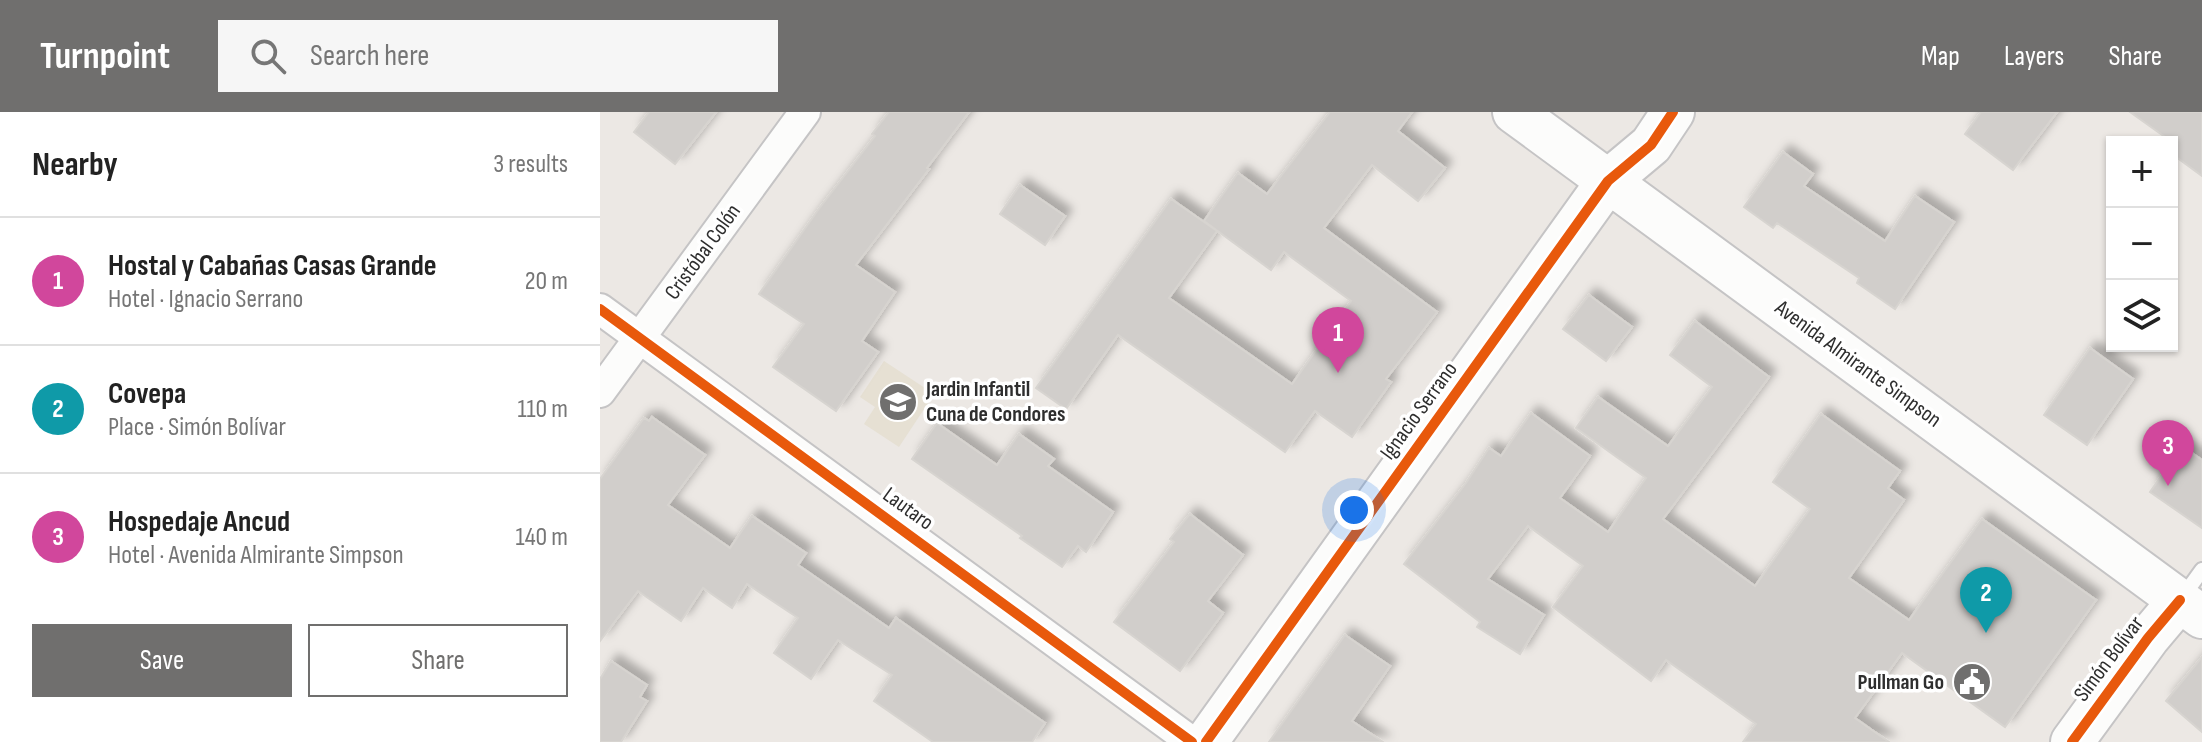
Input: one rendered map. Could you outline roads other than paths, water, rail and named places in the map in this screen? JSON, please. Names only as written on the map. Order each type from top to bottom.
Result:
[{"type":"street","name":"Cristóbal Colón","points":[[600,392],[805,112]]},
{"type":"street","name":"Avenida Almirante Simpson","points":[[1514,112],[2195,596]]},
{"type":"street","name":"Ignacio Serrano","points":[[1206,742],[1608,181],[1651,145],[1673,112]]},
{"type":"street","name":"Lautaro","points":[[600,309],[1192,742]]},
{"type":"street","name":"Simón Bolívar","points":[[2072,742],[2148,638],[2195,596]]},
{"type":"place","name":"Hostal y Cabañas Casas Grande","points":[[1338,373]]},
{"type":"place","name":"Jardin Infantil Cuna de Condores","points":[[898,402]]},
{"type":"place","name":"Hospedaje Ancud","points":[[2168,486]]},
{"type":"place","name":"Covepa","points":[[1986,633]]},
{"type":"place","name":"Pullman Go","points":[[1972,682]]}]
